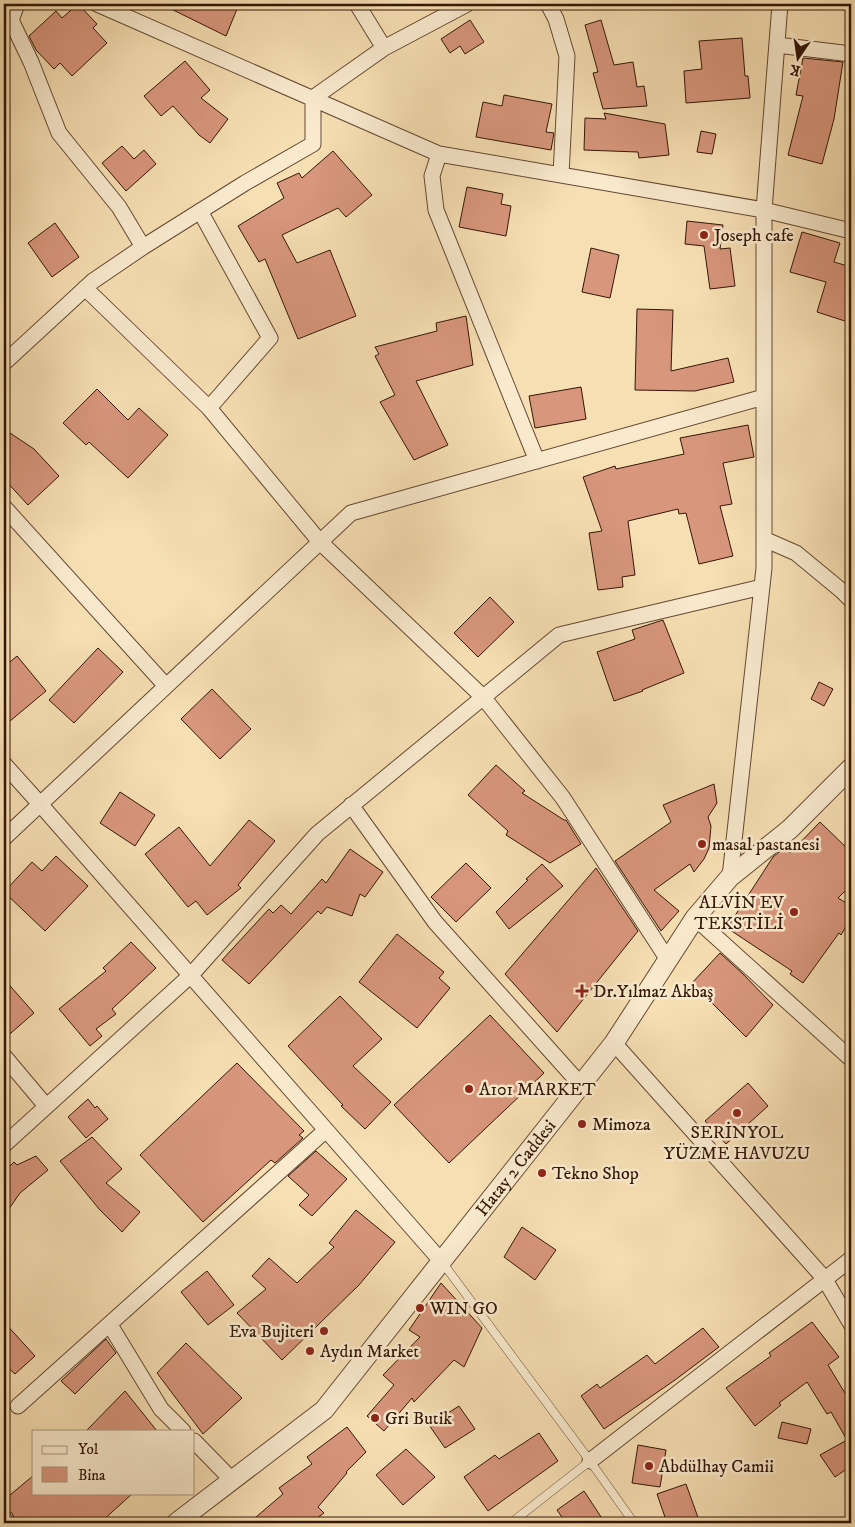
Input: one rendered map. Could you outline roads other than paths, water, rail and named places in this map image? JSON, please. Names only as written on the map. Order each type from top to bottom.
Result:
[{"type":"street","points":[[17,4],[8,24],[31,62],[59,134],[119,206],[143,247]]},
{"type":"street","points":[[97,4],[439,154],[764,210],[851,232]]},
{"type":"street","points":[[357,4],[384,48]]},
{"type":"street","points":[[313,98],[384,48],[467,4]]},
{"type":"street","points":[[548,4],[556,19],[567,56],[561,175]]},
{"type":"street","points":[[730,877],[764,568],[764,210],[780,4]]},
{"type":"street","points":[[777,45],[851,54]]},
{"type":"street","points":[[4,363],[85,288],[143,247],[200,211],[313,144],[313,98]]},
{"type":"street","points":[[439,154],[432,176],[436,210],[537,460]]},
{"type":"street","points":[[200,211],[270,338],[209,408]]},
{"type":"street","points":[[85,288],[209,408],[320,542],[483,697],[562,798],[668,960]]},
{"type":"street","points":[[4,838],[351,513],[764,396]]},
{"type":"street","points":[[4,507],[166,686]]},
{"type":"street","points":[[764,539],[796,553],[851,600]]},
{"type":"street","points":[[4,1145],[191,975],[317,834],[558,635],[762,587]]},
{"type":"street","points":[[4,764],[442,1262]]},
{"type":"street","name":"Hatay 2 Caddesi","points":[[182,1521],[232,1480],[324,1410],[614,1043],[695,918],[730,877],[790,829],[851,768]]},
{"type":"street","points":[[351,805],[435,922],[581,1085]]},
{"type":"street","points":[[695,918],[851,1059]]},
{"type":"street","points":[[614,1043],[824,1278],[851,1324]]},
{"type":"street","points":[[4,1056],[46,1106]]},
{"type":"street","points":[[18,1406],[326,1130]]},
{"type":"street","points":[[590,1461],[851,1259]]},
{"type":"street","points":[[110,1325],[162,1408],[183,1430]]},
{"type":"street","points":[[195,1442],[232,1480]]},
{"type":"street","points":[[4,1519],[7,1523]]},
{"type":"lane","points":[[442,1262],[634,1523]]},
{"type":"lane","points":[[511,1523],[590,1461]]},
{"type":"place","name":"Joseph cafe","points":[[704,235]]},
{"type":"place","name":"masal pastanesi","points":[[702,844]]},
{"type":"place","name":"ALVİN EV TEKSTİLİ","points":[[794,912]]},
{"type":"place","name":"Dr.Yılmaz Akbaş","points":[[582,991]]},
{"type":"place","name":"A101 MARKET","points":[[469,1089]]},
{"type":"place","name":"SERİNYOL YÜZME HAVUZU","points":[[737,1113]]},
{"type":"place","name":"Mimoza","points":[[582,1124]]},
{"type":"place","name":"Tekno Shop","points":[[542,1173]]},
{"type":"place","name":"WIN GO","points":[[420,1308]]},
{"type":"place","name":"Eva Bujiteri","points":[[324,1331]]},
{"type":"place","name":"Aydın Market","points":[[310,1351]]},
{"type":"place","name":"Gri Butik","points":[[375,1418]]},
{"type":"place","name":"Abdülhay Camii","points":[[649,1466]]}]
